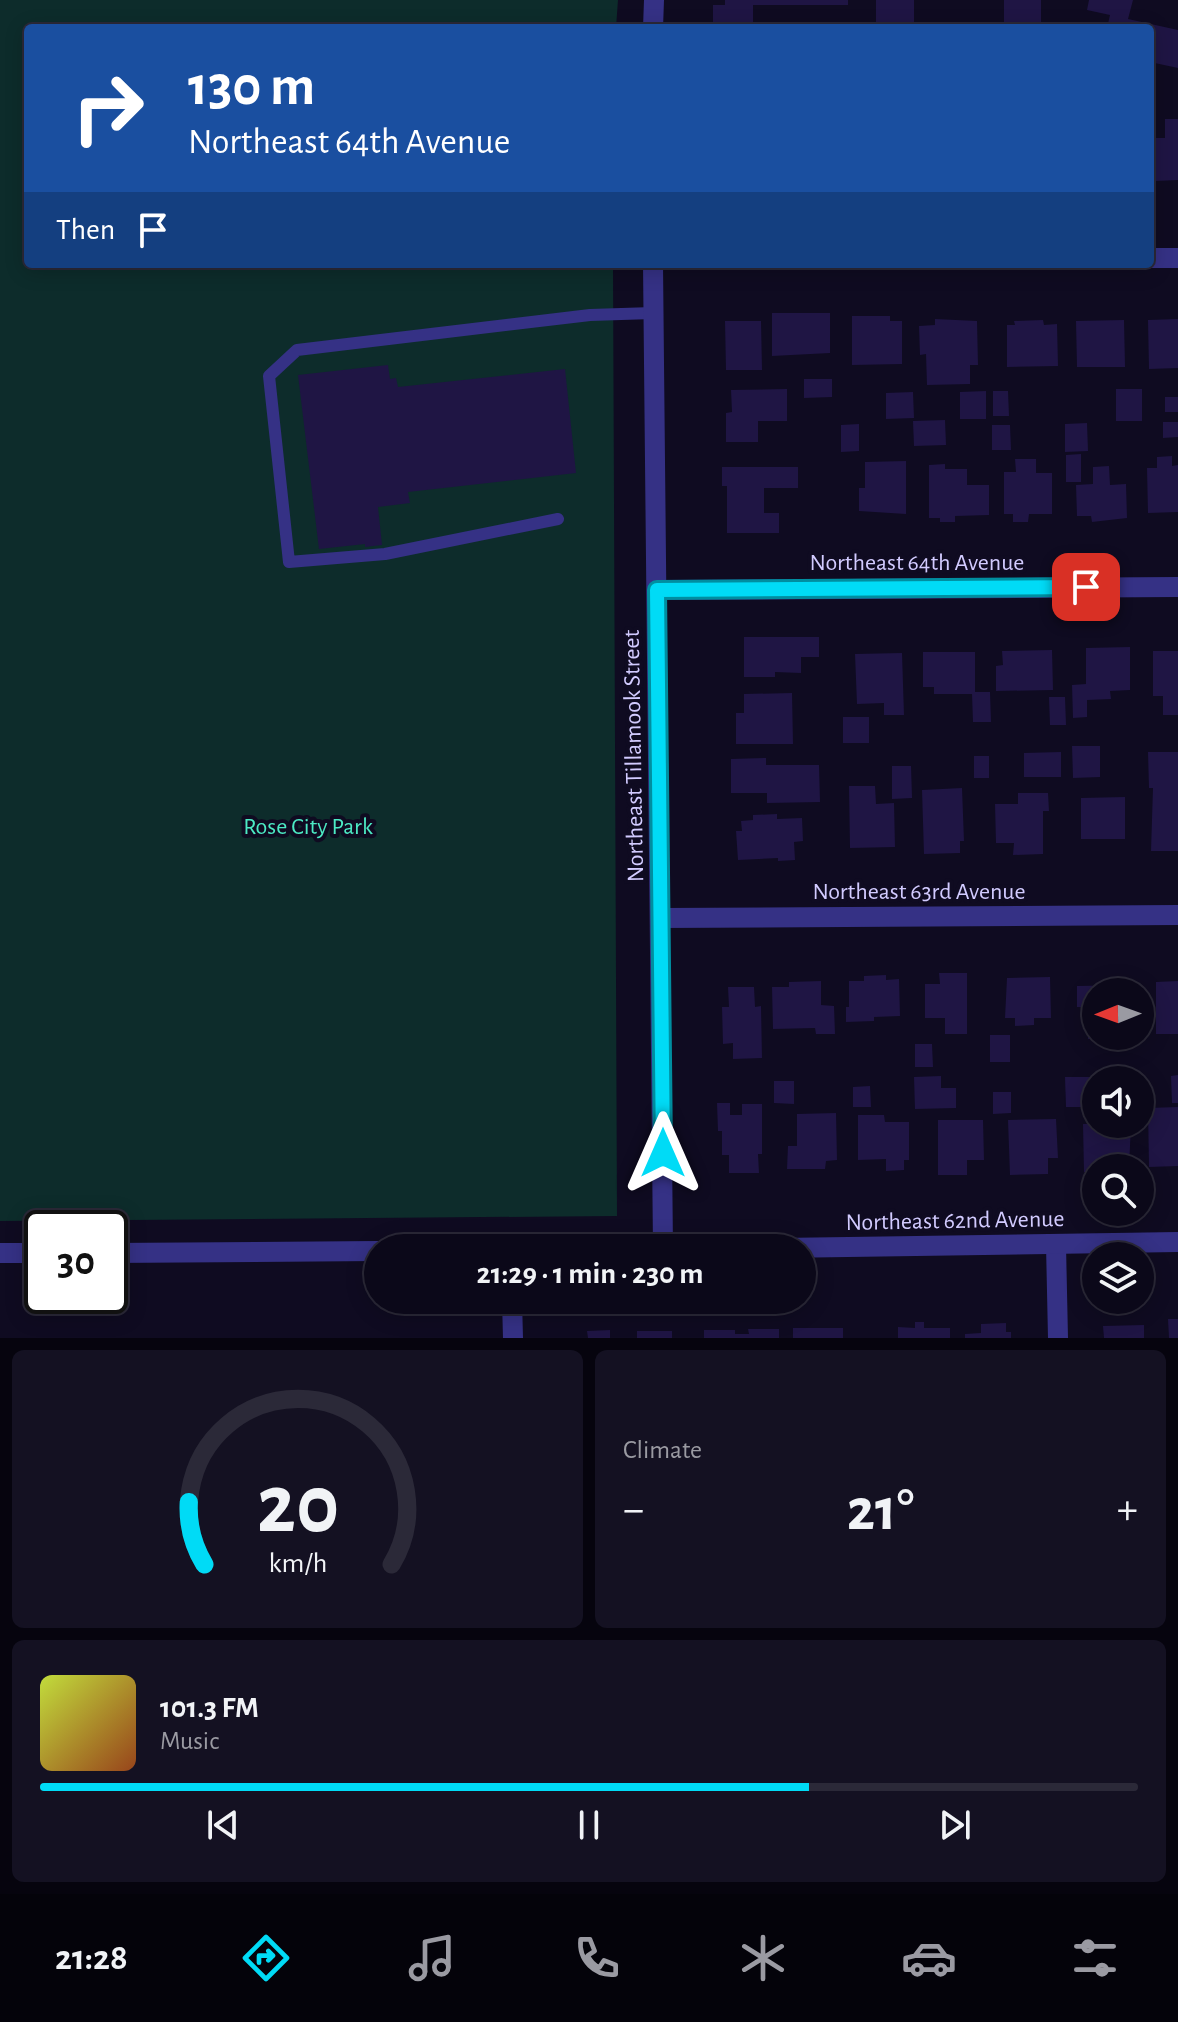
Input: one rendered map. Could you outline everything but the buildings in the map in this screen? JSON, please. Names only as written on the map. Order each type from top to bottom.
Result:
[{"type":"street","points":[[653,24],[654,0]]},
{"type":"street","points":[[1154,258],[1178,258]]},
{"type":"street","name":"Northeast Tillamook Street","points":[[653,268],[663,1234]]},
{"type":"street","name":"Northeast 64th Avenue","points":[[657,590],[1178,587]]},
{"type":"street","name":"Northeast 63rd Avenue","points":[[661,918],[1178,915]]},
{"type":"street","name":"Northeast 62nd Avenue","points":[[816,1248],[1178,1242]]},
{"type":"street","points":[[1056,1245],[1058,1338]]},
{"type":"street","points":[[128,1253],[364,1251]]},
{"type":"street","points":[[0,1253],[24,1253]]},
{"type":"street","points":[[512,1314],[513,1338]]},
{"type":"lane","points":[[558,519],[385,554],[289,562],[269,376],[297,350],[590,315],[653,313]]},
{"type":"green space","name":"Rose City Park","points":[[0,0],[618,0],[616,24],[24,24],[24,268],[613,268],[617,1216],[128,1220],[128,1210],[24,1210],[24,1221],[0,1221]]},
{"type":"route","points":[[663,1153],[657,590],[1086,587]]}]
